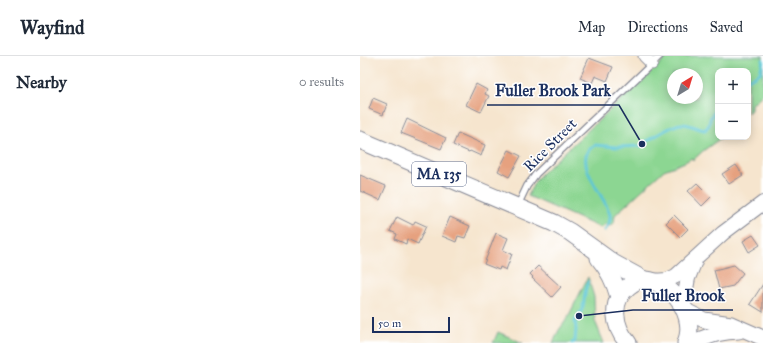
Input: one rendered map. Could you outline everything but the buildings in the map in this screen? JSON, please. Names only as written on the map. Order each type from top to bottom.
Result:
[{"type":"main road","name":"MA 135","points":[[360,140],[518,207],[565,229],[613,263],[661,284],[671,292],[684,308]]},
{"type":"main road","name":"MA 135","points":[[591,248],[609,271],[615,282],[619,297],[615,311],[617,324],[622,336],[628,343]]},
{"type":"main road","points":[[619,297],[634,282],[649,280]]},
{"type":"main road","points":[[684,308],[704,320],[731,324],[763,338]]},
{"type":"main road","points":[[684,308],[689,336],[686,343]]},
{"type":"main road","points":[[690,343],[717,333],[729,331],[748,331]]},
{"type":"street","points":[[649,280],[667,280],[676,276],[723,232],[763,203]]},
{"type":"street","points":[[684,308],[688,278],[700,253]]},
{"type":"lane","name":"Rice Street","points":[[518,207],[527,186],[536,174],[648,60],[660,56]]},
{"type":"green space","points":[[668,56],[763,56],[763,94],[751,105],[751,68],[715,68],[715,140],[718,140],[693,160],[692,158],[664,170],[615,215],[614,223],[609,226],[605,224],[601,228],[528,196],[534,183],[541,174]]},
{"type":"green space","points":[[588,277],[594,297],[595,321],[604,343],[553,343],[559,330],[567,319]]},
{"type":"green space","points":[[498,332],[523,343],[493,343]]},
{"type":"waterway","points":[[751,78],[760,73],[763,60]]},
{"type":"waterway","points":[[605,230],[610,221],[610,215],[604,200],[589,175],[586,166],[588,151],[595,145],[617,147],[641,146],[660,133],[681,124],[687,124],[705,130],[709,125],[710,119],[715,110]]},
{"type":"waterway","points":[[572,343],[575,341],[575,320],[579,316],[583,307],[588,282]]},
{"type":"place","name":"Fuller Brook Park","points":[[642,144]]},
{"type":"place","name":"Fuller Brook","points":[[579,316]]}]
